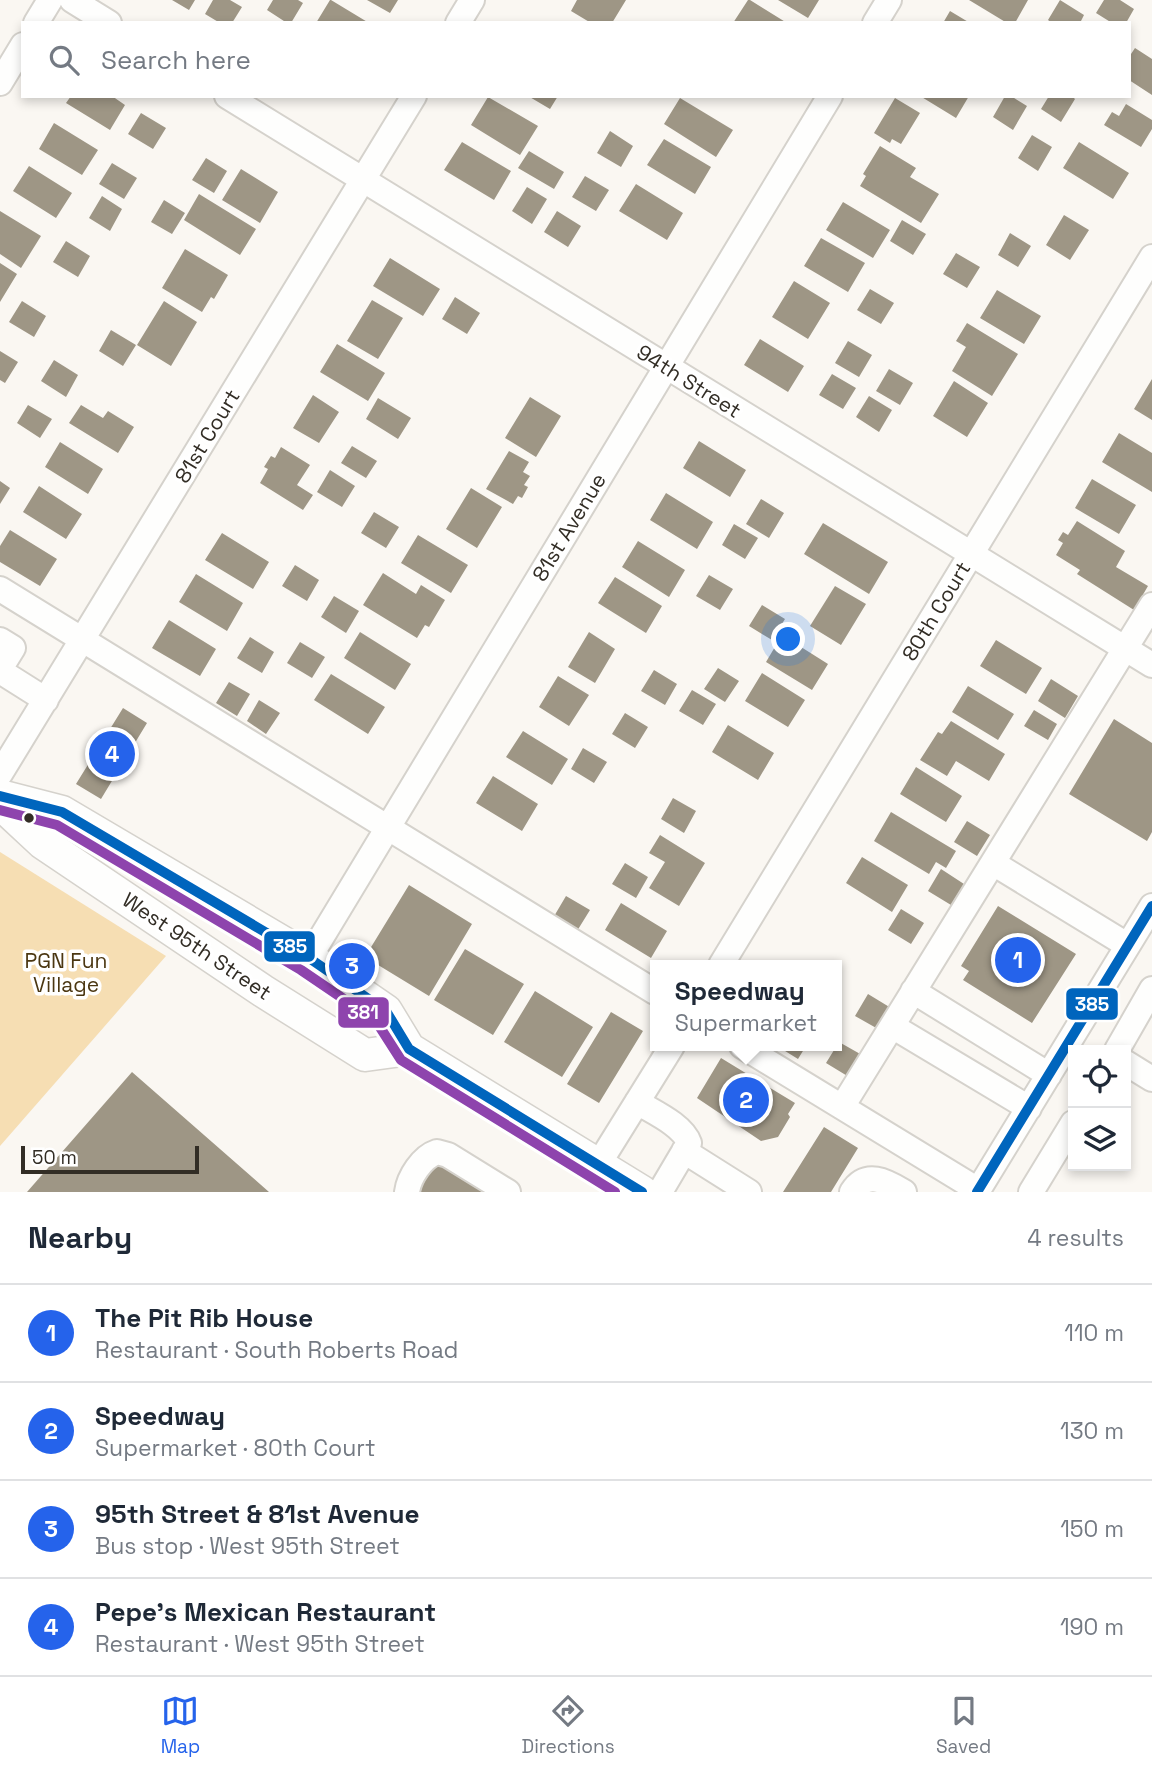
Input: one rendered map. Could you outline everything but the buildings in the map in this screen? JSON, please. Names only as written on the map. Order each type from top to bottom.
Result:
[{"type":"main road","name":"West 95th Street","points":[[1,804],[62,812],[309,958],[386,1011],[409,1049],[642,1192]]},
{"type":"main road","name":"West 95th Street","points":[[1,804],[43,843],[263,991],[365,1055],[409,1049]]},
{"type":"street","points":[[37,21],[50,0]]},
{"type":"street","points":[[72,0],[106,21]]},
{"type":"street","points":[[459,21],[472,0]]},
{"type":"street","points":[[876,21],[889,0]]},
{"type":"street","points":[[0,83],[21,48]]},
{"type":"street","name":"94th Street","points":[[230,98],[1152,665]]},
{"type":"street","name":"81st Court","points":[[0,774],[413,98]]},
{"type":"street","name":"81st Avenue","points":[[309,958],[829,98]]},
{"type":"street","name":"80th Court","points":[[724,960],[1152,257]]},
{"type":"street","points":[[0,589],[650,989]]},
{"type":"street","points":[[842,1107],[1152,605]]},
{"type":"street","points":[[0,640],[13,648],[0,670],[46,700]]},
{"type":"street","points":[[993,863],[1126,945]]},
{"type":"street","points":[[751,1051],[977,1191],[1152,906]]},
{"type":"street","points":[[1120,1045],[1152,989]]},
{"type":"street","points":[[914,991],[1049,1076]]},
{"type":"street","points":[[892,1026],[1030,1108]]},
{"type":"street","points":[[598,1165],[669,1051]]},
{"type":"street","points":[[1131,1066],[1152,1079]]},
{"type":"street","points":[[637,1102],[687,1136],[689,1143],[660,1192]]},
{"type":"street","points":[[1041,1189],[1068,1133]]},
{"type":"street","points":[[684,1151],[749,1192]]},
{"type":"street","points":[[407,1192],[408,1184],[424,1159],[437,1152],[448,1155],[508,1192]]},
{"type":"street","points":[[852,1192],[864,1180],[876,1178],[904,1192]]},
{"type":"green space","name":"PGN Fun Village","points":[[0,852],[166,956],[0,1146]]},
{"type":"transit line","name":"385","points":[[0,796],[62,812],[309,958],[386,1011],[409,1049],[642,1192]]},
{"type":"transit line","name":"381","points":[[0,810],[57,825],[301,970],[376,1021],[401,1060],[615,1192]]},
{"type":"transit line","name":"385","points":[[977,1192],[1152,906]]},
{"type":"place","name":"Pepe's Mexican Restaurant","points":[[112,754]]},
{"type":"place","name":"The Pit Rib House","points":[[1018,960]]},
{"type":"place","name":"95th Street & 81st Avenue","points":[[352,966]]},
{"type":"place","name":"Speedway","points":[[746,1100]]}]
